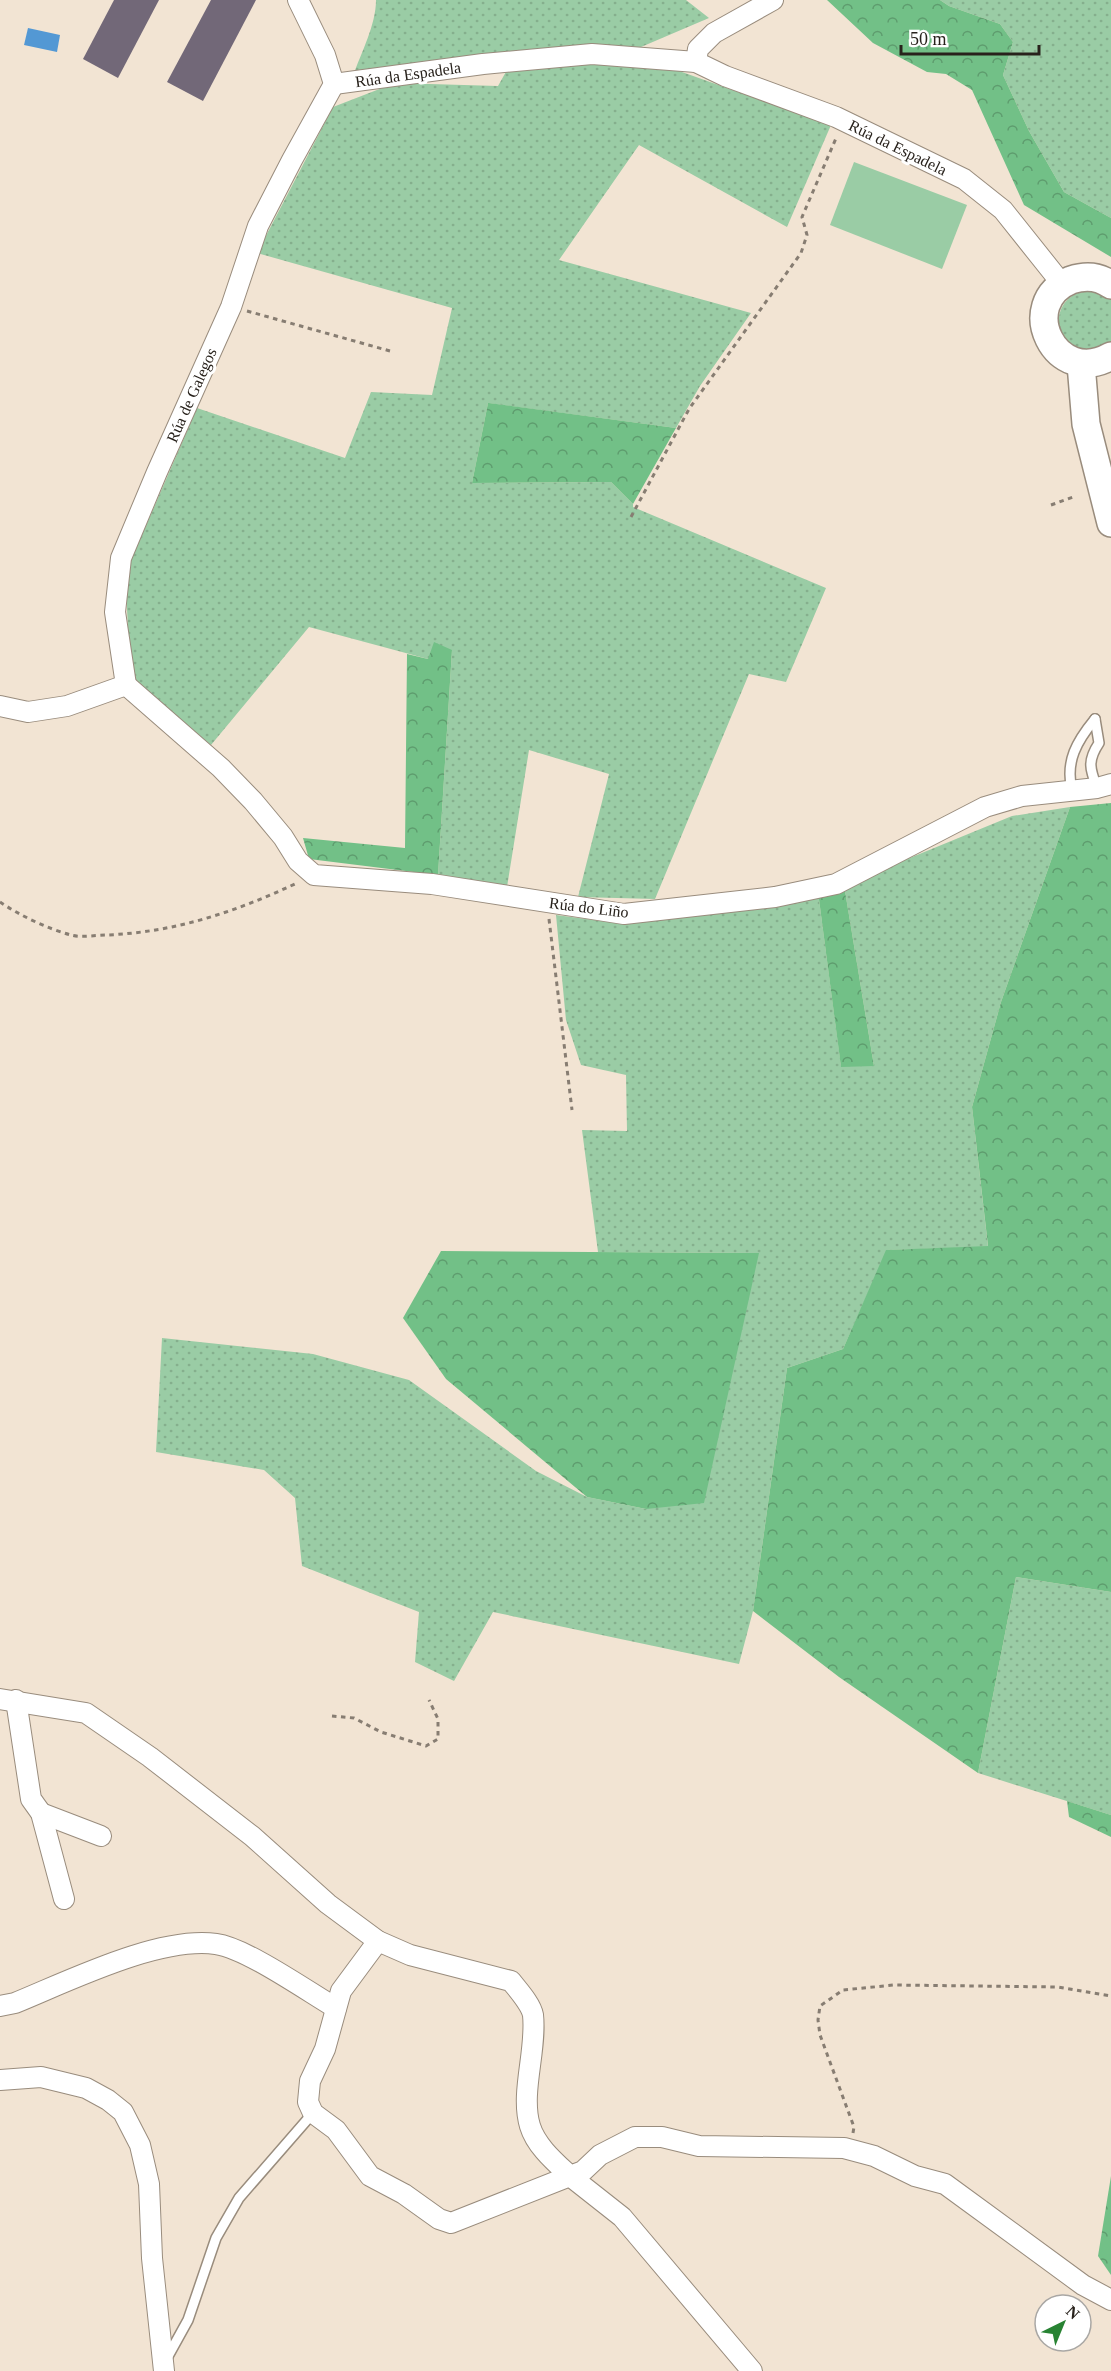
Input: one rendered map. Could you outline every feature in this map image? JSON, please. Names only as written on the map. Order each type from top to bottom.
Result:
[{"type":"street","points":[[298,0],[325,55],[334,84]]},
{"type":"street","points":[[696,62],[698,49],[714,33],[772,0]]},
{"type":"street","name":"Rúa da Espadela","points":[[334,84],[483,64],[592,54],[696,62],[725,76],[843,121],[964,179],[1003,210],[1062,284]]},
{"type":"street","name":"Rúa de Galegos","points":[[126,685],[116,612],[121,558],[231,307],[258,226],[334,84]]},
{"type":"street","points":[[1111,285],[1103,279],[1088,277],[1080,277],[1062,284],[1050,297],[1044,313],[1045,331],[1052,347],[1062,356],[1081,364],[1101,362],[1111,356]]},
{"type":"street","points":[[1081,364],[1086,424],[1100,466],[1111,523]]},
{"type":"street","points":[[0,706],[28,712],[67,706],[126,685],[221,768],[283,837],[298,861],[314,875]]},
{"type":"street","name":"Rúa do Liño","points":[[314,875],[432,884],[624,914],[775,897],[836,884],[985,807],[1022,796],[1104,786]]},
{"type":"street","points":[[64,1899],[41,1813],[31,1799],[8,1700],[86,1713],[150,1757],[252,1836],[328,1904],[378,1941],[410,1955],[511,1981],[533,2014],[528,2107],[530,2127],[545,2152],[570,2176],[622,2217],[752,2371]]},
{"type":"street","points":[[41,1813],[101,1836]]},
{"type":"street","points":[[378,1941],[341,1991],[325,2049],[310,2081],[308,2102],[314,2113],[336,2130],[370,2176],[404,2194],[439,2219],[451,2223],[583,2171],[600,2155],[635,2137],[662,2137],[699,2146],[844,2148],[874,2156],[915,2176],[945,2184],[1083,2284],[1111,2300]]},
{"type":"street","points":[[0,2006],[15,2003],[130,1956],[189,1943],[216,1944],[240,1951],[336,2008]]},
{"type":"street","points":[[0,2080],[41,2077],[86,2088],[123,2112],[140,2145],[149,2184],[152,2258],[163,2368]]},
{"type":"lane","points":[[1072,790],[1068,773],[1072,756],[1084,732],[1095,719],[1099,743],[1093,752],[1090,768],[1104,786]]},
{"type":"lane","points":[[163,2368],[188,2320],[216,2238],[239,2198],[314,2113]]},
{"type":"path","points":[[630,517],[689,409],[801,253],[807,235],[802,217],[843,121]]},
{"type":"path","points":[[231,307],[390,351]]},
{"type":"path","points":[[1051,505],[1076,496]]},
{"type":"path","points":[[0,902],[14,911],[72,936],[135,934],[197,923],[255,902],[314,875]]},
{"type":"path","points":[[552,903],[549,923],[573,1110]]},
{"type":"path","points":[[332,1716],[354,1718],[381,1732],[426,1746],[438,1739],[438,1719],[429,1700]]},
{"type":"path","points":[[844,2148],[854,2127],[820,2035],[818,2020],[820,2006],[843,1990],[894,1985],[1058,1987],[1111,1996]]},
{"type":"green space","points":[[376,0],[686,0],[709,18],[641,47],[579,45],[359,78],[353,76],[371,29]]},
{"type":"green space","points":[[827,0],[940,0],[949,6],[1000,24],[1013,42],[1003,75],[1029,131],[1064,192],[1111,218],[1111,257],[1024,205],[972,90],[946,74],[927,72],[873,43]]},
{"type":"green space","points":[[940,0],[1111,0],[1111,218],[1064,192],[1029,131],[1003,75],[1013,42],[1000,24],[949,6]]},
{"type":"green space","points":[[598,61],[668,67],[831,125],[787,227],[639,145],[559,260],[751,313],[700,386],[676,428],[488,403],[472,483],[611,482],[633,504],[633,507],[826,588],[786,682],[749,674],[655,899],[578,897],[609,774],[529,750],[507,887],[438,875],[452,650],[428,659],[309,627],[211,745],[131,680],[125,574],[197,408],[345,458],[371,392],[432,395],[452,308],[257,253],[333,107],[395,83],[498,86],[507,70]]},
{"type":"green space","points":[[854,162],[967,205],[942,269],[830,225]]},
{"type":"green space","points":[[1094,290],[1111,299],[1111,342],[1094,349],[1080,349],[1070,344],[1062,335],[1059,324],[1060,312],[1066,301],[1077,293]]},
{"type":"green space","points":[[488,403],[676,428],[633,504],[611,482],[472,483]]},
{"type":"green space","points":[[434,642],[452,650],[438,875],[309,859],[303,838],[405,848],[407,654],[428,659]]},
{"type":"green space","points":[[1111,803],[1111,1592],[1016,1577],[978,1773],[839,1677],[753,1611],[787,1368],[843,1349],[886,1250],[988,1246],[972,1107],[1001,1002],[1070,807]]},
{"type":"green space","points":[[1070,807],[1001,1002],[972,1107],[988,1247],[887,1250],[843,1349],[787,1368],[753,1611],[739,1664],[493,1612],[454,1681],[415,1662],[419,1612],[302,1566],[295,1498],[264,1470],[156,1452],[162,1338],[313,1354],[409,1380],[536,1471],[587,1497],[646,1509],[758,1253],[598,1252],[582,1130],[627,1131],[626,1075],[581,1065],[566,1020],[556,915],[617,923],[717,912],[818,892],[841,1066],[874,1066],[844,885],[1012,816]]},
{"type":"green space","points":[[844,885],[874,1066],[841,1067],[818,892]]},
{"type":"green space","points":[[441,1251],[759,1253],[704,1503],[646,1509],[587,1497],[446,1379],[403,1318]]},
{"type":"green space","points":[[1016,1577],[1111,1592],[1111,1815],[978,1773]]},
{"type":"green space","points":[[1067,1801],[1111,1815],[1111,1837],[1069,1817]]},
{"type":"green space","points":[[1111,2176],[1111,2275],[1098,2256]]},
{"type":"water","points":[[28,28],[60,35],[57,52],[24,45]]},
{"type":"building","points":[[114,0],[159,0],[118,78],[83,59]]},
{"type":"building","points":[[211,0],[256,0],[203,101],[167,82]]}]
